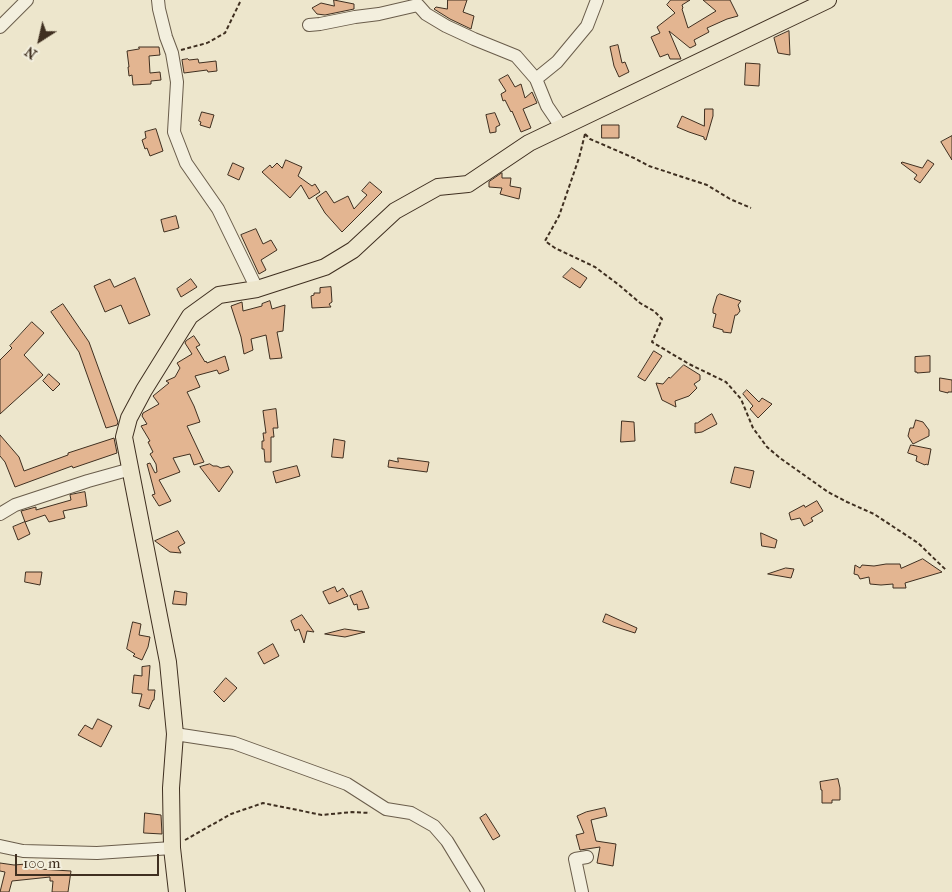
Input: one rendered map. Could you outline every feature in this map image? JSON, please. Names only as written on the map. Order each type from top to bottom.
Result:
[{"type":"main road","points":[[178,892],[172,848],[171,788],[175,734],[168,662],[124,437],[129,418],[144,390],[190,316],[219,295],[257,288],[325,267],[352,250],[395,212],[438,187],[468,184],[529,143],[828,0]]},
{"type":"street","points":[[0,27],[27,0]]},
{"type":"street","points":[[158,0],[166,37],[172,53],[177,82],[174,132],[186,163],[218,209],[257,288]]},
{"type":"street","points":[[536,80],[557,62],[587,26],[597,0]]},
{"type":"street","points":[[309,25],[379,14],[418,5],[426,14],[446,26],[516,56],[536,80],[547,106],[564,126]]},
{"type":"street","points":[[0,514],[15,505],[131,469]]},
{"type":"street","points":[[175,734],[234,743],[347,784],[386,809],[411,813],[434,826],[447,841],[478,892]]},
{"type":"street","points":[[0,846],[23,851],[97,852],[172,848]]},
{"type":"street","points":[[582,892],[575,859],[587,857]]},
{"type":"path","points":[[172,53],[207,43],[225,33],[241,0]]},
{"type":"path","points":[[564,126],[581,130],[590,139],[648,166],[707,185],[730,199],[751,208]]},
{"type":"path","points":[[585,134],[579,158],[558,216],[545,241],[555,248],[595,267],[640,303],[654,311],[662,319],[652,342],[689,364],[726,382],[742,399],[753,428],[767,447],[780,458],[828,492],[874,514],[918,543],[946,570]]},
{"type":"path","points":[[172,848],[231,814],[263,803],[322,815],[352,812],[367,814],[386,809]]},
{"type":"building","points":[[334,0],[354,4],[354,9],[325,15],[317,14],[312,8],[321,3],[334,6]]},
{"type":"building","points":[[448,0],[467,0],[463,12],[474,16],[471,29],[434,9],[436,7],[447,9]]},
{"type":"building","points":[[671,0],[690,0],[682,5],[688,28],[716,11],[703,0],[730,0],[738,16],[707,28],[709,32],[694,40],[696,45],[690,48],[669,31],[681,59],[670,59],[668,54],[660,57],[651,37],[660,33],[657,27],[675,13],[667,5]]},
{"type":"building","points":[[789,31],[790,55],[778,53],[774,38]]},
{"type":"building","points":[[618,45],[622,63],[625,62],[629,72],[619,77],[614,66],[610,47]]},
{"type":"building","points":[[139,47],[159,47],[160,55],[149,56],[150,73],[160,72],[161,80],[151,81],[151,84],[133,85],[132,75],[129,76],[127,51],[139,49]]},
{"type":"building","points":[[198,59],[199,63],[216,61],[217,71],[208,72],[207,70],[184,73],[182,60]]},
{"type":"building","points":[[746,63],[760,64],[759,86],[745,85]]},
{"type":"building","points":[[508,75],[515,87],[521,84],[525,98],[532,92],[537,103],[523,109],[531,128],[521,132],[512,111],[505,100],[503,101],[501,94],[506,91],[499,80]]},
{"type":"building","points":[[705,109],[713,109],[713,116],[706,140],[704,137],[677,127],[682,116],[704,126]]},
{"type":"building","points":[[202,112],[214,115],[210,128],[200,125],[201,122],[199,121]]},
{"type":"building","points":[[495,113],[500,125],[496,127],[496,132],[490,133],[486,115]]},
{"type":"building","points":[[602,125],[619,125],[619,138],[602,138]]},
{"type":"building","points":[[156,129],[163,151],[150,156],[142,140],[146,138],[145,132]]},
{"type":"building","points":[[952,136],[952,160],[941,142]]},
{"type":"building","points":[[286,160],[302,167],[298,176],[312,186],[315,184],[320,192],[309,199],[301,185],[290,198],[262,172],[270,165],[272,168],[277,163],[282,168]]},
{"type":"building","points":[[928,160],[934,164],[920,183],[914,179],[917,175],[901,163],[922,168]]},
{"type":"building","points":[[233,163],[244,168],[239,180],[228,175]]},
{"type":"building","points":[[502,173],[502,178],[511,178],[510,186],[521,188],[519,199],[500,194],[502,188],[489,187],[489,182]]},
{"type":"building","points":[[370,182],[382,192],[342,232],[325,213],[316,198],[326,191],[334,203],[348,196],[354,209],[367,195],[362,191]]},
{"type":"building","points":[[176,216],[179,228],[164,232],[161,220]]},
{"type":"building","points":[[256,229],[263,244],[271,240],[277,250],[261,260],[266,270],[259,274],[241,235]]},
{"type":"building","points":[[572,268],[587,278],[580,288],[563,277]]},
{"type":"building","points":[[135,278],[150,315],[129,324],[121,305],[105,312],[94,286],[110,279],[114,287]]},
{"type":"building","points":[[191,279],[197,287],[181,297],[177,289]]},
{"type":"building","points":[[331,287],[332,302],[329,304],[331,307],[312,308],[311,296],[314,293],[320,293],[320,288]]},
{"type":"building","points":[[720,294],[741,301],[738,305],[740,311],[735,315],[731,333],[723,332],[723,330],[713,327],[716,314],[713,313],[713,309],[717,296]]},
{"type":"building","points":[[270,301],[272,309],[285,305],[283,331],[277,332],[282,358],[270,359],[266,335],[251,339],[253,350],[244,354],[241,337],[231,306],[242,302],[243,311],[262,306],[262,304]]},
{"type":"building","points":[[63,304],[89,342],[118,422],[117,425],[106,428],[79,352],[51,312]]},
{"type":"building","points":[[32,322],[44,333],[24,355],[43,375],[0,414],[0,360]]},
{"type":"building","points":[[194,336],[200,345],[196,347],[205,362],[207,363],[225,356],[229,370],[219,374],[217,370],[195,376],[200,387],[187,392],[200,422],[187,426],[204,462],[194,465],[190,454],[173,458],[180,472],[159,480],[171,501],[159,506],[152,495],[155,494],[147,464],[150,463],[155,473],[157,472],[156,464],[150,454],[153,452],[148,442],[150,441],[141,426],[147,424],[142,416],[143,413],[159,404],[153,396],[169,383],[166,381],[175,377],[180,368],[177,363],[192,354],[185,343]]},
{"type":"building","points":[[654,351],[662,356],[645,381],[638,377]]},
{"type":"building","points":[[930,356],[930,372],[915,372],[915,357]]},
{"type":"building","points":[[684,365],[700,375],[700,380],[694,384],[697,388],[689,396],[675,401],[676,407],[662,400],[656,383],[663,384]]},
{"type":"building","points":[[49,374],[60,384],[53,391],[43,381]]},
{"type":"building","points":[[940,378],[952,380],[952,392],[940,391]]},
{"type":"building","points":[[747,390],[759,402],[762,398],[772,404],[758,418],[750,409],[753,406],[743,394]]},
{"type":"building","points":[[276,409],[278,428],[273,428],[274,437],[271,437],[271,462],[265,462],[264,449],[262,449],[263,433],[266,433],[263,411]]},
{"type":"building","points":[[712,414],[717,424],[702,432],[695,433],[695,423]]},
{"type":"building","points":[[916,420],[923,422],[929,430],[929,436],[913,444],[908,436],[910,428],[913,428]]},
{"type":"building","points":[[622,421],[634,422],[635,441],[621,442]]},
{"type":"building","points":[[0,435],[19,457],[24,471],[68,455],[68,453],[114,438],[117,453],[73,468],[72,466],[15,487],[5,462],[0,456]]},
{"type":"building","points":[[334,439],[345,441],[343,458],[332,457]]},
{"type":"building","points":[[911,445],[931,449],[928,465],[916,461],[917,456],[908,453]]},
{"type":"building","points":[[398,458],[429,462],[427,472],[388,467],[389,460],[398,462]]},
{"type":"building","points":[[210,464],[221,468],[229,466],[233,472],[219,492],[200,467]]},
{"type":"building","points":[[297,466],[300,476],[276,483],[273,472]]},
{"type":"building","points":[[735,467],[754,471],[750,488],[731,483]]},
{"type":"building","points":[[85,492],[87,506],[63,511],[65,518],[49,522],[45,515],[25,522],[21,511],[36,507],[36,510],[71,500],[70,495]]},
{"type":"building","points":[[817,501],[823,511],[811,518],[813,521],[804,526],[800,518],[791,520],[789,513]]},
{"type":"building","points":[[25,522],[30,534],[18,540],[13,527]]},
{"type":"building","points":[[178,531],[185,543],[178,547],[181,553],[170,552],[155,541]]},
{"type":"building","points":[[761,533],[777,540],[775,548],[762,546]]},
{"type":"building","points":[[923,559],[942,572],[905,583],[906,588],[893,588],[893,584],[870,584],[869,577],[860,579],[858,575],[854,574],[855,565],[860,568],[862,565],[900,564],[901,568]]},
{"type":"building","points":[[786,568],[794,569],[791,578],[768,574]]},
{"type":"building","points":[[26,572],[42,572],[40,585],[25,582]]},
{"type":"building","points":[[335,587],[337,592],[343,588],[348,596],[329,604],[323,592]]},
{"type":"building","points":[[175,591],[187,593],[186,605],[173,604]]},
{"type":"building","points":[[362,591],[369,608],[358,610],[357,604],[354,605],[350,596]]},
{"type":"building","points":[[606,614],[637,628],[635,633],[603,622]]},
{"type":"building","points":[[302,615],[314,632],[307,631],[304,643],[299,629],[295,631],[291,621]]},
{"type":"building","points":[[133,622],[141,624],[139,635],[150,637],[142,660],[133,656],[135,654],[127,649]]},
{"type":"building","points":[[345,629],[365,632],[345,637],[325,634]]},
{"type":"building","points":[[273,644],[279,656],[264,664],[258,653]]},
{"type":"building","points":[[150,666],[148,690],[155,690],[154,700],[149,709],[139,706],[142,694],[132,693],[134,675],[142,676],[142,667]]},
{"type":"building","points":[[226,678],[237,688],[224,702],[214,692]]},
{"type":"building","points":[[98,719],[112,726],[101,747],[78,735],[85,725],[92,729]]},
{"type":"building","points":[[838,779],[840,800],[832,800],[832,803],[822,803],[820,782]]},
{"type":"building","points":[[605,808],[607,816],[591,820],[596,841],[616,844],[613,866],[597,863],[600,847],[580,850],[576,835],[584,833],[577,816]]},
{"type":"building","points":[[145,813],[161,815],[162,834],[144,833]]},
{"type":"building","points":[[486,814],[500,836],[493,840],[480,818]]},
{"type":"building","points":[[0,863],[14,865],[39,863],[39,869],[71,871],[68,892],[52,892],[53,881],[50,881],[50,877],[12,881],[9,892],[0,892],[5,872],[0,871]]}]
